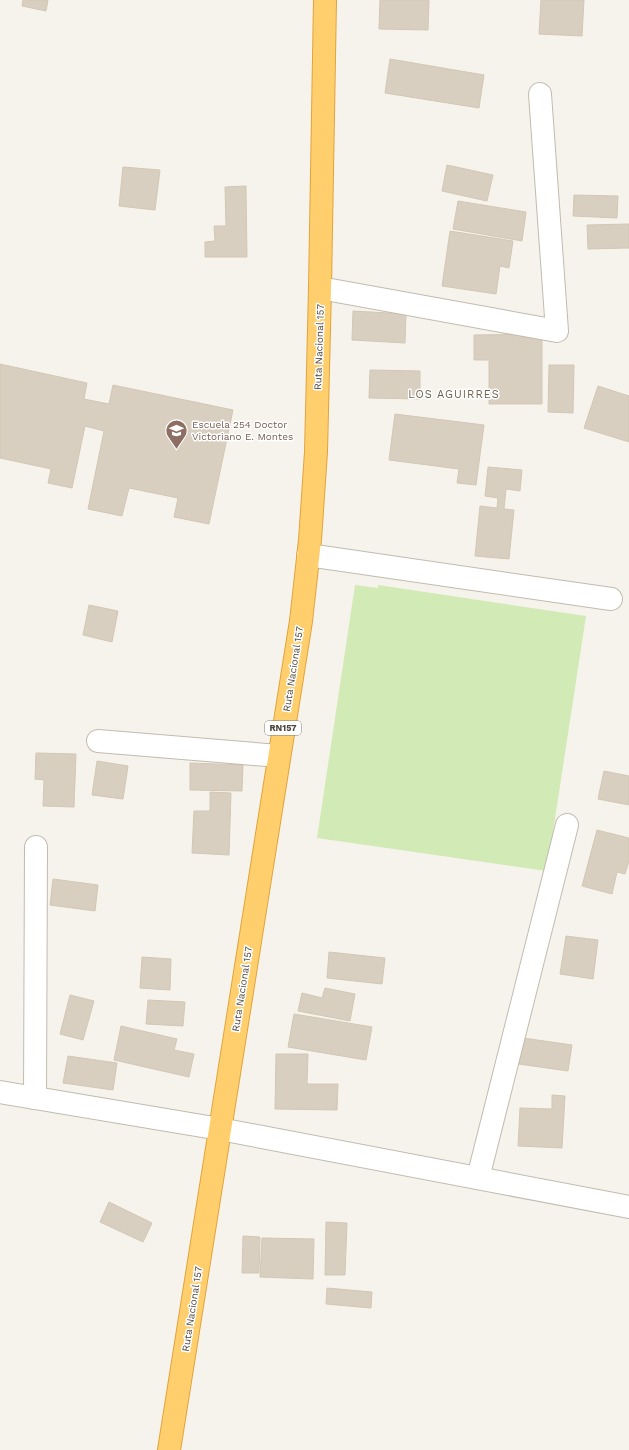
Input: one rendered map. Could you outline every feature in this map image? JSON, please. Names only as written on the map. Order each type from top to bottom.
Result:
[{"type":"highway","name":"Ruta Nacional 157","points":[[169,1450],[301,621],[316,452],[325,0]]},
{"type":"street","points":[[320,288],[557,331],[540,94]]},
{"type":"street","points":[[308,555],[611,599]]},
{"type":"street","points":[[98,741],[279,756]]},
{"type":"street","points":[[478,1178],[567,825]]},
{"type":"street","points":[[35,1098],[36,847]]},
{"type":"street","points":[[0,1092],[220,1129],[629,1207]]},
{"type":"green space","points":[[355,585],[378,588],[378,585],[586,616],[547,871],[317,838]]},
{"type":"building","points":[[23,0],[48,0],[46,11],[22,6]]},
{"type":"building","points":[[380,0],[429,0],[428,30],[379,29]]},
{"type":"building","points":[[541,0],[584,0],[582,36],[539,34]]},
{"type":"building","points":[[390,59],[484,75],[479,108],[385,93]]},
{"type":"building","points":[[447,165],[493,175],[487,201],[442,191]]},
{"type":"building","points":[[123,167],[160,170],[155,210],[119,206]]},
{"type":"building","points":[[246,186],[247,257],[205,257],[205,242],[215,241],[214,226],[226,226],[225,187]]},
{"type":"building","points":[[574,195],[618,196],[617,218],[573,216]]},
{"type":"building","points":[[458,201],[526,212],[522,241],[453,229]]},
{"type":"building","points":[[629,224],[629,248],[588,249],[587,225]]},
{"type":"building","points":[[450,231],[513,241],[509,268],[500,266],[496,294],[442,286]]},
{"type":"building","points":[[353,311],[406,314],[405,343],[352,340]]},
{"type":"building","points":[[542,334],[542,404],[489,404],[489,360],[474,360],[474,335]]},
{"type":"building","points":[[0,364],[87,383],[84,399],[109,404],[113,385],[233,410],[209,524],[174,517],[178,498],[129,488],[122,516],[88,509],[104,431],[85,426],[72,488],[48,483],[51,469],[0,458]]},
{"type":"building","points":[[549,365],[574,365],[573,413],[548,412]]},
{"type":"building","points":[[370,370],[420,371],[420,399],[369,398]]},
{"type":"building","points":[[598,386],[629,396],[629,442],[584,428]]},
{"type":"building","points":[[395,414],[484,425],[476,485],[457,483],[459,469],[389,460]]},
{"type":"building","points":[[488,467],[522,470],[520,491],[506,489],[504,509],[514,510],[509,559],[475,556],[480,506],[497,508],[498,498],[485,496]]},
{"type":"building","points":[[89,605],[118,611],[112,642],[83,635]]},
{"type":"building","points":[[36,753],[76,754],[74,807],[43,806],[44,780],[35,779]]},
{"type":"building","points":[[97,761],[128,766],[123,799],[92,795]]},
{"type":"building","points":[[190,763],[243,765],[242,791],[190,790]]},
{"type":"building","points":[[604,771],[629,776],[629,805],[598,799]]},
{"type":"building","points":[[210,792],[231,793],[229,855],[192,853],[194,811],[210,811]]},
{"type":"building","points":[[597,830],[629,838],[629,861],[625,874],[617,872],[612,894],[582,886]]},
{"type":"building","points":[[53,879],[98,885],[95,911],[50,905]]},
{"type":"building","points":[[566,936],[598,940],[593,979],[560,974]]},
{"type":"building","points":[[329,952],[385,958],[382,984],[327,978]]},
{"type":"building","points":[[142,957],[171,959],[170,990],[140,988]]},
{"type":"building","points":[[325,988],[355,994],[350,1021],[298,1011],[302,993],[322,998]]},
{"type":"building","points":[[70,995],[94,1001],[83,1040],[60,1034]]},
{"type":"building","points":[[148,1000],[185,1002],[183,1026],[146,1024]]},
{"type":"building","points":[[294,1014],[372,1027],[366,1060],[288,1047]]},
{"type":"building","points":[[121,1026],[177,1039],[174,1050],[194,1054],[189,1077],[114,1060]]},
{"type":"building","points":[[523,1038],[572,1045],[568,1071],[519,1064]]},
{"type":"building","points":[[276,1054],[308,1054],[307,1084],[338,1084],[337,1110],[275,1109]]},
{"type":"building","points":[[68,1056],[117,1063],[113,1090],[63,1083]]},
{"type":"building","points":[[552,1095],[565,1096],[562,1148],[518,1146],[520,1108],[552,1109]]},
{"type":"building","points":[[109,1202],[152,1223],[143,1242],[100,1222]]},
{"type":"building","points":[[326,1222],[347,1223],[345,1275],[325,1275]]},
{"type":"building","points":[[243,1236],[260,1237],[259,1273],[242,1273]]},
{"type":"building","points":[[262,1238],[314,1239],[313,1279],[260,1277]]},
{"type":"building","points":[[327,1288],[372,1292],[371,1308],[326,1304]]},
{"type":"place","name":"Escuela 254 Doctor Victoriano E. Montes","points":[[176,450]]},
{"type":"district","name":"LOS AGUIRRES","points":[[454,394]]}]
